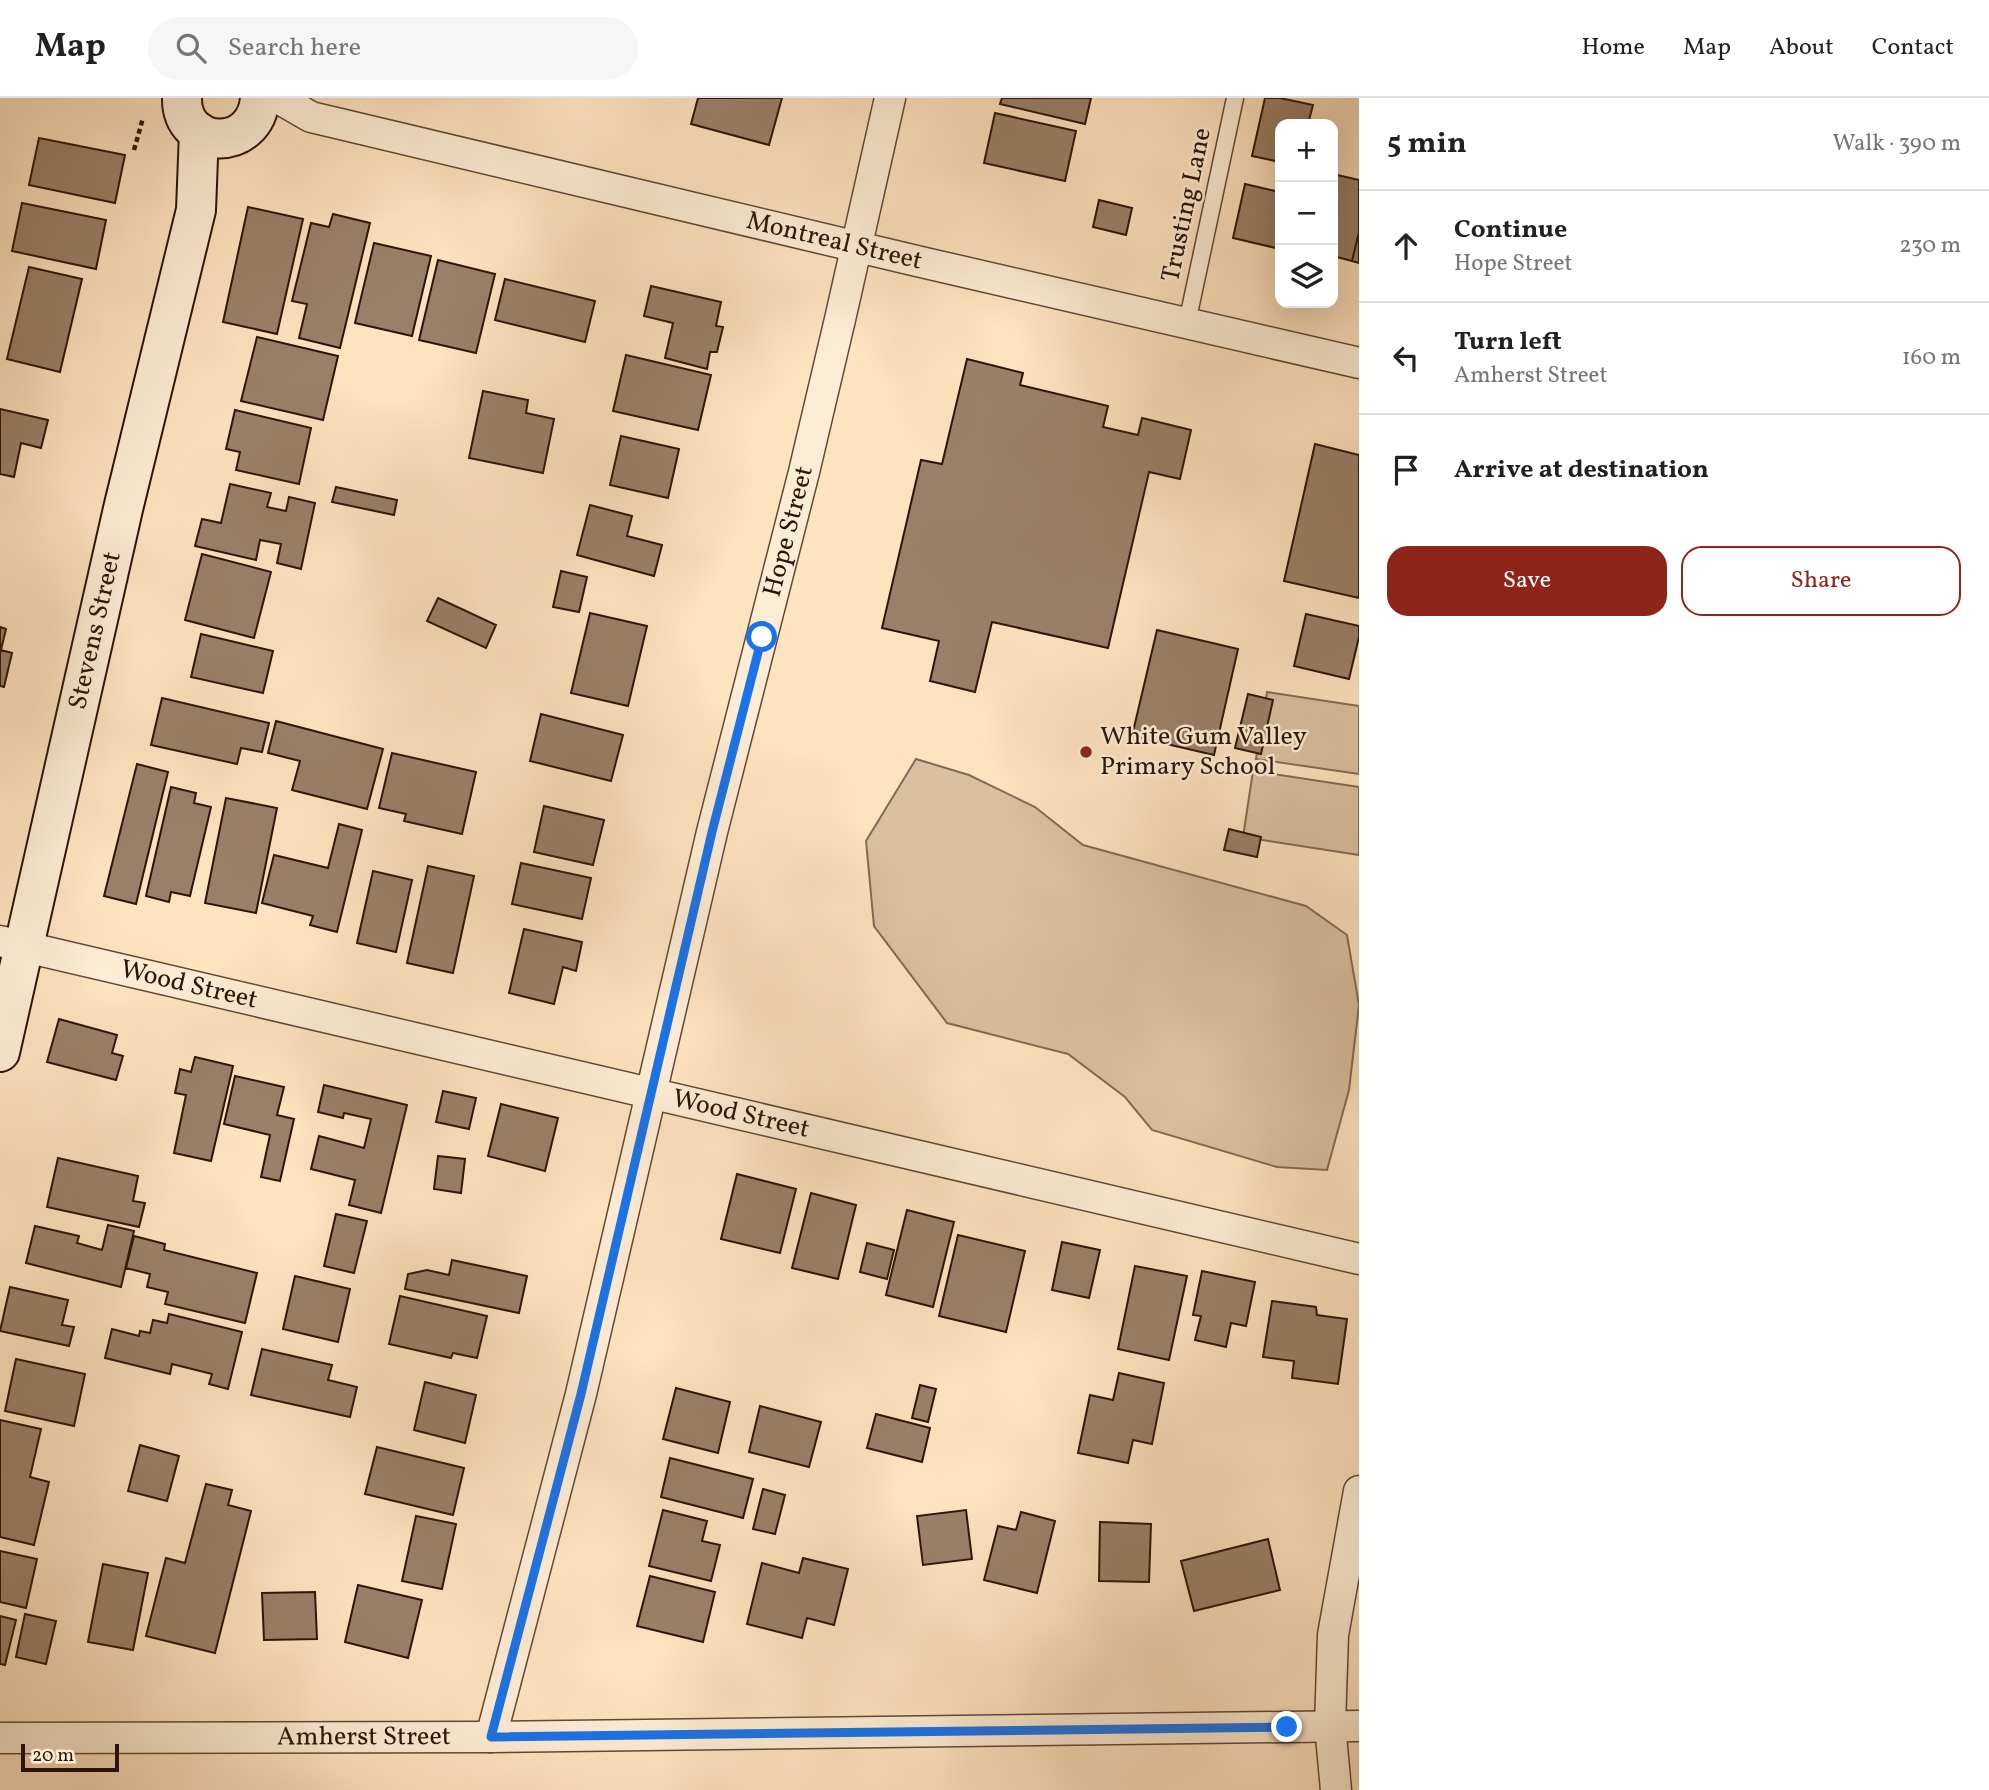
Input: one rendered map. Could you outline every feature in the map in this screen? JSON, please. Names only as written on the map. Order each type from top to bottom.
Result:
[{"type":"street","name":"Montreal Street","points":[[278,98],[312,117]]},
{"type":"street","name":"Hope Street","points":[[491,1737],[581,1394],[712,832],[804,472],[890,98]]},
{"type":"street","name":"Montreal Street","points":[[202,114],[312,117],[1359,363]]},
{"type":"street","name":"Stevens Street","points":[[0,1052],[12,944],[196,210],[202,114]]},
{"type":"street","name":"Wood Street","points":[[12,944],[1359,1259]]},
{"type":"street","points":[[1336,1790],[1344,1725],[1332,1636],[1359,1491]]},
{"type":"street","name":"Amherst Street","points":[[0,1738],[491,1737],[1344,1725]]},
{"type":"lane","name":"Trusting Lane","points":[[1187,323],[1235,98]]},
{"type":"path","points":[[134,150],[202,114]]},
{"type":"shaded area","points":[[1267,692],[1359,706],[1359,774],[1256,759]]},
{"type":"shaded area","points":[[916,759],[969,775],[1035,807],[1083,845],[1306,906],[1347,935],[1359,1005],[1349,1090],[1327,1170],[1277,1167],[1152,1130],[1125,1097],[1068,1054],[947,1023],[874,926],[866,841]]},
{"type":"shaded area","points":[[1253,771],[1359,787],[1359,855],[1243,837]]},
{"type":"building","points":[[698,98],[782,98],[769,145],[691,124]]},
{"type":"building","points":[[1002,98],[1091,98],[1085,124],[1000,104]]},
{"type":"building","points":[[1265,98],[1280,98],[1313,105],[1309,119],[1275,119],[1275,161],[1252,156]]},
{"type":"building","points":[[995,113],[1076,131],[1065,181],[984,163]]},
{"type":"building","points":[[39,138],[125,155],[115,203],[29,185]]},
{"type":"building","points":[[1338,175],[1359,180],[1359,232],[1352,261],[1338,257]]},
{"type":"building","points":[[1245,184],[1275,191],[1275,248],[1233,238]]},
{"type":"building","points":[[1099,200],[1132,208],[1126,235],[1093,227]]},
{"type":"building","points":[[22,203],[106,220],[96,269],[12,251]]},
{"type":"building","points":[[248,207],[303,219],[277,334],[223,322]]},
{"type":"building","points":[[333,214],[370,223],[340,348],[299,338],[307,304],[292,301],[311,223],[329,227]]},
{"type":"building","points":[[1359,232],[1359,263],[1352,261]]},
{"type":"building","points":[[374,243],[431,256],[412,336],[355,323]]},
{"type":"building","points":[[438,260],[495,274],[476,353],[419,340]]},
{"type":"building","points":[[29,267],[82,279],[60,372],[7,359]]},
{"type":"building","points":[[505,279],[595,301],[585,342],[495,320]]},
{"type":"building","points":[[651,286],[721,302],[716,326],[723,327],[717,352],[710,352],[707,369],[665,358],[673,323],[644,316]]},
{"type":"building","points":[[257,337],[338,356],[323,420],[241,401]]},
{"type":"building","points":[[626,355],[711,375],[698,430],[613,411]]},
{"type":"building","points":[[967,359],[1023,373],[1020,385],[1108,406],[1103,427],[1138,435],[1142,418],[1191,430],[1180,479],[1149,472],[1108,648],[992,622],[975,692],[930,681],[939,641],[882,628],[921,460],[942,464]]},
{"type":"building","points":[[483,391],[528,400],[526,413],[554,419],[543,473],[469,458]]},
{"type":"building","points":[[0,409],[48,420],[41,448],[21,443],[14,477],[0,474]]},
{"type":"building","points":[[235,410],[311,428],[299,484],[236,470],[240,452],[226,449]]},
{"type":"building","points":[[621,436],[679,449],[668,498],[610,485]]},
{"type":"building","points":[[1315,444],[1359,455],[1359,598],[1284,581]]},
{"type":"building","points":[[230,484],[271,493],[267,507],[286,511],[289,497],[315,503],[301,569],[277,563],[281,544],[260,540],[256,560],[195,546],[202,519],[221,523]]},
{"type":"building","points":[[336,487],[397,500],[394,515],[332,502]]},
{"type":"building","points":[[590,505],[632,516],[627,536],[662,545],[654,576],[577,555]]},
{"type":"building","points":[[202,554],[271,572],[254,638],[185,620]]},
{"type":"building","points":[[561,571],[587,577],[579,612],[553,607]]},
{"type":"building","points":[[438,598],[496,625],[486,648],[427,621]]},
{"type":"building","points":[[590,613],[647,626],[628,706],[571,693]]},
{"type":"building","points":[[1306,614],[1359,626],[1349,679],[1294,666]]},
{"type":"building","points":[[0,627],[6,629],[1,650],[12,653],[4,687],[0,686]]},
{"type":"building","points":[[1157,630],[1238,649],[1214,755],[1132,736]]},
{"type":"building","points":[[201,634],[273,651],[263,693],[191,677]]},
{"type":"building","points":[[1248,694],[1273,700],[1261,754],[1235,748]]},
{"type":"building","points":[[162,698],[269,723],[262,752],[241,748],[237,764],[151,745]]},
{"type":"building","points":[[541,714],[623,735],[611,781],[530,761]]},
{"type":"building","points":[[276,721],[383,749],[367,809],[292,790],[300,761],[268,753]]},
{"type":"building","points":[[392,753],[476,772],[462,834],[404,821],[406,814],[379,808]]},
{"type":"building","points":[[137,764],[168,772],[136,904],[104,896]]},
{"type":"building","points":[[171,787],[196,793],[194,803],[211,807],[190,896],[171,892],[169,902],[146,896]]},
{"type":"building","points":[[226,798],[277,808],[256,913],[205,903]]},
{"type":"building","points":[[544,806],[604,820],[593,865],[534,852]]},
{"type":"building","points":[[339,824],[362,830],[337,932],[310,925],[313,916],[262,903],[274,855],[328,868]]},
{"type":"building","points":[[1229,829],[1261,837],[1257,857],[1224,850]]},
{"type":"building","points":[[521,863],[591,878],[582,919],[512,904]]},
{"type":"building","points":[[428,866],[474,876],[453,973],[407,963]]},
{"type":"building","points":[[373,871],[412,880],[396,952],[357,943]]},
{"type":"building","points":[[524,929],[582,942],[576,971],[563,967],[554,1004],[509,993]]},
{"type":"building","points":[[59,1019],[117,1035],[112,1053],[123,1056],[116,1080],[47,1062]]},
{"type":"building","points":[[195,1057],[233,1066],[211,1161],[174,1153],[186,1095],[175,1093],[180,1069],[191,1072]]},
{"type":"building","points":[[235,1076],[284,1087],[277,1115],[294,1119],[280,1181],[261,1177],[270,1135],[224,1124]]},
{"type":"building","points":[[324,1085],[407,1105],[381,1213],[349,1205],[355,1180],[311,1169],[319,1136],[364,1148],[371,1119],[344,1113],[343,1118],[318,1112]]},
{"type":"building","points":[[443,1091],[476,1098],[469,1129],[436,1122]]},
{"type":"building","points":[[501,1104],[558,1118],[545,1171],[488,1156]]},
{"type":"building","points":[[438,1156],[465,1159],[461,1193],[434,1189]]},
{"type":"building","points":[[58,1158],[138,1176],[133,1201],[145,1203],[139,1227],[47,1207]]},
{"type":"building","points":[[737,1174],[796,1189],[780,1253],[721,1239]]},
{"type":"building","points":[[811,1193],[856,1205],[838,1279],[792,1268]]},
{"type":"building","points":[[907,1210],[954,1222],[933,1307],[886,1295]]},
{"type":"building","points":[[336,1214],[367,1221],[354,1273],[324,1266]]},
{"type":"building","points":[[108,1225],[134,1231],[121,1287],[26,1263],[35,1226],[79,1236],[77,1243],[102,1250]]},
{"type":"building","points":[[958,1235],[1025,1251],[1006,1332],[939,1316]]},
{"type":"building","points":[[134,1236],[165,1244],[164,1250],[257,1273],[245,1323],[165,1304],[168,1292],[147,1287],[150,1274],[126,1268]]},
{"type":"building","points":[[1062,1242],[1100,1250],[1089,1298],[1052,1290]]},
{"type":"building","points":[[867,1243],[894,1250],[887,1279],[860,1272]]},
{"type":"building","points":[[452,1260],[527,1276],[519,1313],[405,1289],[408,1274],[427,1270],[449,1275]]},
{"type":"building","points":[[1135,1266],[1187,1276],[1169,1360],[1118,1349]]},
{"type":"building","points":[[1202,1271],[1255,1282],[1246,1326],[1231,1323],[1226,1347],[1195,1340],[1201,1316],[1193,1315]]},
{"type":"building","points":[[295,1276],[350,1289],[338,1342],[283,1329]]},
{"type":"building","points":[[10,1287],[68,1300],[62,1325],[74,1327],[69,1346],[0,1331]]},
{"type":"building","points":[[400,1296],[487,1316],[477,1358],[453,1353],[451,1358],[389,1344]]},
{"type":"building","points":[[1272,1301],[1316,1307],[1317,1315],[1347,1319],[1338,1384],[1292,1378],[1294,1361],[1263,1357]]},
{"type":"building","points":[[169,1314],[242,1332],[228,1389],[209,1384],[212,1374],[172,1364],[170,1374],[105,1358],[112,1329],[139,1336],[140,1331],[150,1333],[153,1320],[167,1323]]},
{"type":"building","points":[[262,1349],[332,1365],[328,1380],[357,1387],[350,1417],[251,1395]]},
{"type":"building","points":[[16,1359],[85,1374],[74,1426],[5,1411]]},
{"type":"building","points":[[1119,1373],[1164,1383],[1152,1444],[1133,1440],[1128,1463],[1078,1453],[1090,1395],[1113,1400]]},
{"type":"building","points":[[425,1382],[476,1395],[465,1443],[414,1430]]},
{"type":"building","points":[[920,1385],[936,1389],[928,1422],[912,1418]]},
{"type":"building","points":[[676,1388],[730,1402],[718,1453],[663,1439]]},
{"type":"building","points":[[760,1406],[821,1422],[809,1467],[749,1452]]},
{"type":"building","points":[[876,1414],[930,1428],[922,1462],[867,1448]]},
{"type":"building","points":[[0,1420],[41,1429],[30,1477],[49,1482],[34,1545],[0,1537]]},
{"type":"building","points":[[140,1445],[179,1456],[167,1501],[128,1491]]},
{"type":"building","points":[[377,1447],[464,1468],[453,1515],[365,1494]]},
{"type":"building","points":[[670,1458],[753,1479],[743,1518],[661,1497]]},
{"type":"building","points":[[206,1484],[232,1490],[228,1505],[251,1511],[215,1653],[146,1636],[166,1558],[185,1563]]},
{"type":"building","points":[[763,1489],[785,1495],[775,1534],[753,1529]]},
{"type":"building","points":[[663,1510],[707,1521],[702,1541],[720,1545],[711,1581],[649,1566]]},
{"type":"building","points":[[966,1510],[972,1559],[923,1565],[917,1516]]},
{"type":"building","points":[[1021,1512],[1055,1521],[1037,1593],[984,1580],[998,1526],[1016,1530]]},
{"type":"building","points":[[416,1516],[456,1524],[442,1589],[402,1581]]},
{"type":"building","points":[[1100,1522],[1151,1524],[1149,1582],[1099,1581]]},
{"type":"building","points":[[1268,1539],[1280,1590],[1194,1611],[1181,1561]]},
{"type":"building","points":[[0,1551],[37,1559],[26,1608],[0,1602]]},
{"type":"building","points":[[803,1558],[848,1569],[834,1625],[807,1618],[802,1638],[747,1624],[762,1563],[799,1573]]},
{"type":"building","points":[[103,1564],[148,1573],[133,1650],[88,1642]]},
{"type":"building","points":[[650,1576],[715,1592],[703,1642],[637,1626]]},
{"type":"building","points":[[358,1585],[422,1600],[408,1658],[345,1642]]},
{"type":"building","points":[[315,1592],[317,1639],[264,1640],[262,1593]]},
{"type":"building","points":[[25,1614],[56,1621],[46,1664],[16,1657]]},
{"type":"building","points":[[0,1616],[16,1620],[5,1665],[0,1664]]},
{"type":"place","name":"White Gum Valley Primary School","points":[[1086,752]]},
{"type":"route","points":[[762,637],[712,832],[581,1394],[491,1737],[1287,1727]]}]
